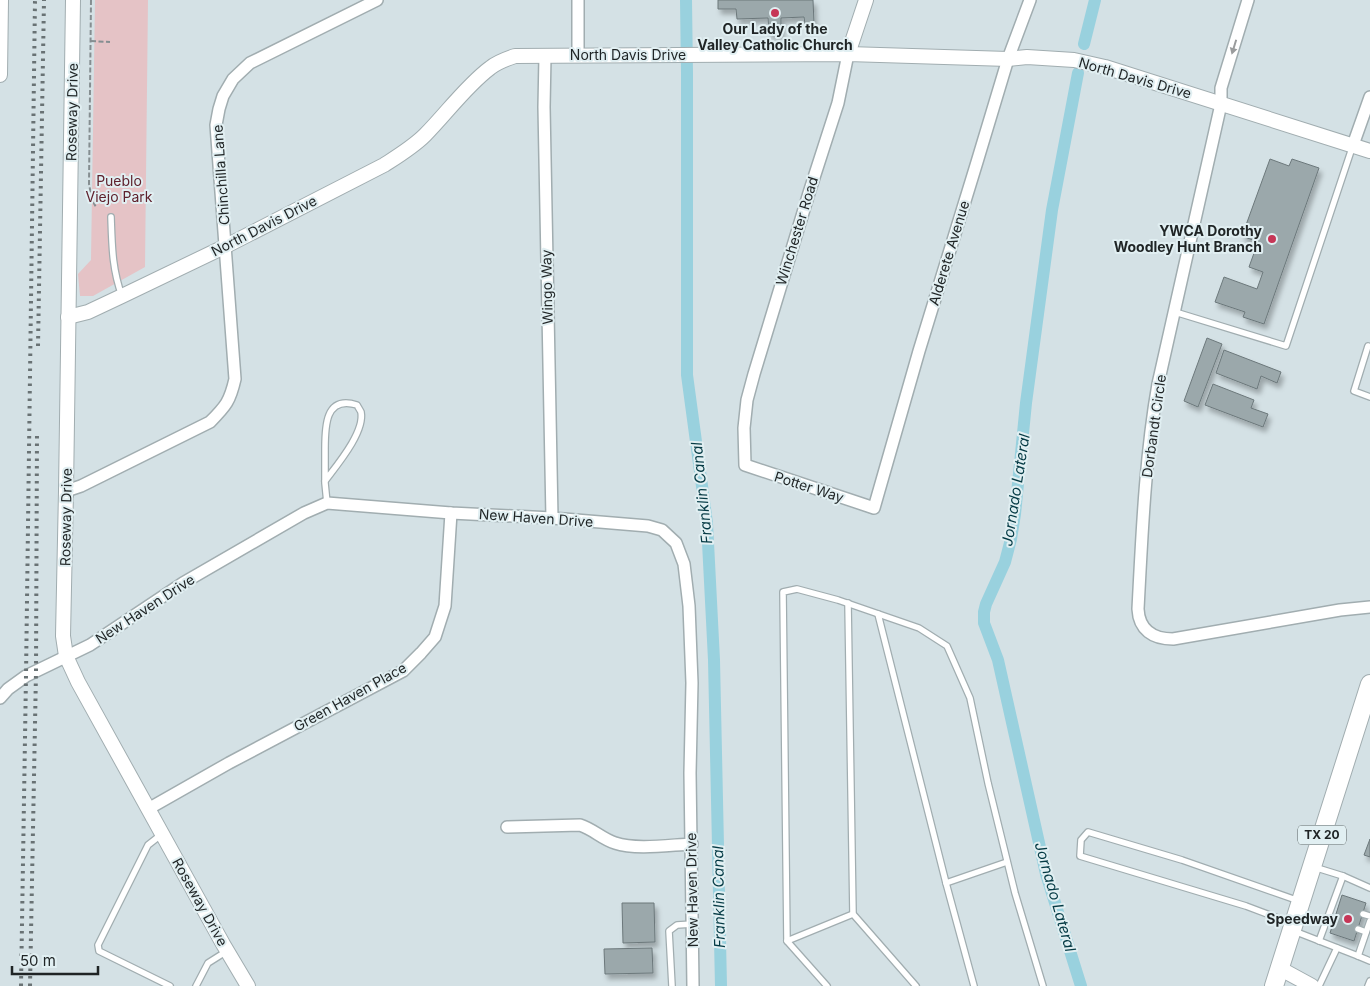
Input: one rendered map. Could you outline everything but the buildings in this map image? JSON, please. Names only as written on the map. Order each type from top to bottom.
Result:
[{"type":"main road","name":"TX 20","points":[[1274,986],[1370,684]]},
{"type":"street","points":[[0,75],[1,0]]},
{"type":"street","name":"Roseway Drive","points":[[73,0],[63,636],[66,656],[78,682],[148,809],[248,986]]},
{"type":"street","name":"Chinchilla Lane","points":[[66,491],[81,486],[210,422],[225,408],[232,394],[234,379],[216,125],[223,96],[233,79],[250,63],[376,0]]},
{"type":"street","points":[[578,0],[578,56]]},
{"type":"street","name":"Winchester Road","points":[[745,465],[744,428],[747,400],[838,103],[848,54],[866,0]]},
{"type":"street","name":"Alderete Avenue","points":[[874,508],[919,351],[1008,59],[1030,0]]},
{"type":"street","name":"Dorbandt Circle","points":[[1248,0],[1222,88],[1221,104],[1157,392],[1146,478],[1138,618],[1142,626],[1151,634],[1159,638],[1173,639],[1340,610],[1370,608]]},
{"type":"street","name":"North Davis Drive","points":[[68,317],[88,312],[226,246],[384,165],[423,137],[476,80],[502,60],[514,56],[848,54],[1008,59],[1027,57],[1074,60],[1104,67],[1370,151]]},
{"type":"street","name":"Wingo Way","points":[[545,56],[544,117],[552,518]]},
{"type":"street","points":[[1353,145],[1370,97]]},
{"type":"street","name":"Potter Way","points":[[745,465],[874,508]]},
{"type":"street","name":"New Haven Drive","points":[[0,698],[8,689],[26,676],[90,644],[183,583],[304,513],[327,503],[451,513],[552,518],[648,526],[662,530],[676,543],[684,564],[689,606],[692,683],[690,773],[693,986]]},
{"type":"street","name":"Green Haven Place","points":[[148,809],[229,763],[402,671],[421,653],[435,637],[445,606],[451,513]]},
{"type":"street","points":[[507,827],[580,825],[589,828],[606,840],[616,844],[652,846],[692,844]]},
{"type":"street","points":[[1279,968],[1312,986]]},
{"type":"lane","points":[[1175,312],[1286,346],[1353,145]]},
{"type":"lane","points":[[111,217],[112,258],[122,296]]},
{"type":"lane","points":[[1368,346],[1354,391],[1370,397]]},
{"type":"lane","points":[[325,481],[348,450],[360,426],[361,412],[357,405],[350,403],[338,405],[332,409],[328,416],[325,430],[325,481],[327,503]]},
{"type":"lane","points":[[827,986],[787,941],[783,592],[797,589],[848,603],[919,628],[947,646],[970,698],[1007,862],[1043,986]]},
{"type":"lane","points":[[848,603],[853,914],[916,986]]},
{"type":"lane","points":[[878,614],[974,986]]},
{"type":"lane","points":[[1300,902],[1182,860],[1088,832],[1081,840],[1080,856],[1246,906],[1319,941],[1370,961]]},
{"type":"lane","points":[[162,834],[148,845],[98,945],[101,952],[170,986]]},
{"type":"lane","points":[[946,883],[1007,862]]},
{"type":"lane","points":[[1312,867],[1343,876],[1370,888]]},
{"type":"lane","points":[[1319,941],[1331,919],[1343,876]]},
{"type":"lane","points":[[787,941],[853,914]]},
{"type":"lane","points":[[1363,914],[1370,916]]},
{"type":"lane","points":[[1358,956],[1370,921]]},
{"type":"lane","points":[[672,986],[669,931],[676,925],[693,924]]},
{"type":"lane","points":[[1358,929],[1366,932]]},
{"type":"lane","points":[[1319,986],[1337,948]]},
{"type":"lane","points":[[196,986],[208,963],[227,951]]},
{"type":"lane","points":[[1368,986],[1370,982]]},
{"type":"path","points":[[91,0],[88,184],[96,207]]},
{"type":"path","points":[[91,41],[110,42]]},
{"type":"green space","name":"Pueblo Viejo Park","points":[[95,0],[148,0],[145,267],[93,296],[80,296],[78,274],[91,260]]},
{"type":"waterway","name":"Franklin Canal","points":[[686,0],[687,375],[707,523],[714,660],[721,986]]},
{"type":"waterway","name":"Jornado Lateral","points":[[1084,44],[1095,0]]},
{"type":"waterway","name":"Jornado Lateral","points":[[1078,73],[1052,210],[1026,403],[1011,539],[1005,562],[986,604],[984,623],[998,660],[1046,874],[1081,986]]},
{"type":"railway","points":[[21,986],[35,0]]},
{"type":"railway","points":[[38,346],[44,0]]},
{"type":"railway","points":[[30,986],[36,672],[37,431]]},
{"type":"place","name":"Our Lady of the Valley Catholic Church","points":[[775,13]]},
{"type":"place","name":"YWCA Dorothy Woodley Hunt Branch","points":[[1272,239]]},
{"type":"place","name":"Speedway","points":[[1348,919]]}]
